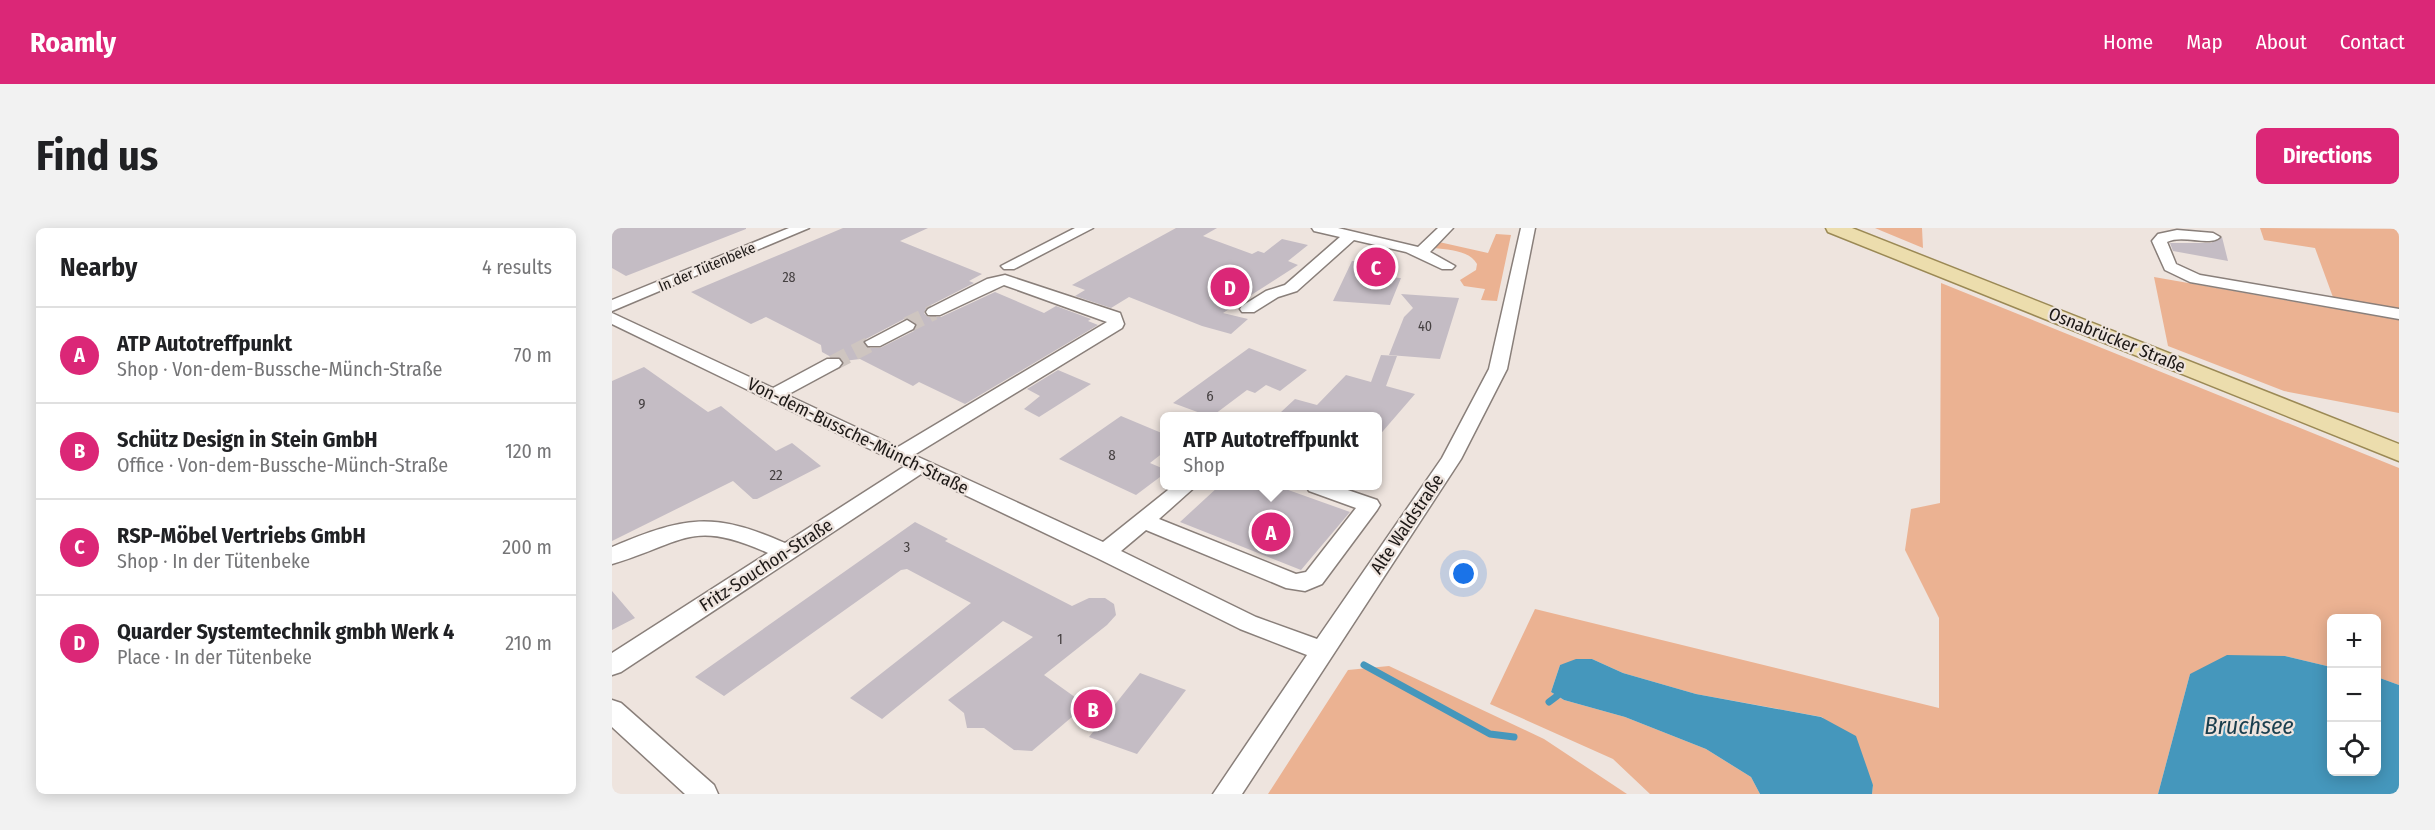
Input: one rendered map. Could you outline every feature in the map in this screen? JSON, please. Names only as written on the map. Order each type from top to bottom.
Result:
[{"type":"main road","name":"Osnabrücker Straße","points":[[1835,228],[2399,453]]},
{"type":"street","name":"In der Tütenbeke","points":[[612,306],[802,228]]},
{"type":"street","points":[[1009,266],[1086,228]]},
{"type":"street","points":[[1420,253],[1446,228]]},
{"type":"street","name":"Alte Waldstraße","points":[[1227,794],[1451,459],[1498,369],[1509,327],[1528,228]]},
{"type":"street","points":[[1248,309],[1272,294],[1291,288],[1336,231],[1411,249],[1447,266]]},
{"type":"street","points":[[2213,237],[2188,233],[2162,237],[2158,241],[2170,267],[2196,279],[2399,314]]},
{"type":"street","points":[[899,455],[1116,324],[1114,317],[1005,280],[993,282],[934,312]]},
{"type":"street","name":"Von-dem-Bussche-Münch-Straße","points":[[612,318],[1105,552],[1248,623],[1322,651]]},
{"type":"street","points":[[874,342],[907,325]]},
{"type":"street","points":[[773,394],[833,363]]},
{"type":"street","name":"Fritz-Souchon-Straße","points":[[612,664],[920,466]]},
{"type":"street","points":[[1105,552],[1181,490]]},
{"type":"street","points":[[1142,520],[1294,582],[1305,583],[1314,578],[1370,505],[1328,490]]},
{"type":"street","points":[[612,556],[673,531],[706,526],[733,530],[786,552]]},
{"type":"street","points":[[612,711],[704,794]]},
{"type":"shaded area","points":[[1875,228],[1922,228],[1923,248],[1882,231]]},
{"type":"shaded area","points":[[2260,228],[2399,229],[2399,311],[2334,300],[2315,248],[2264,240]]},
{"type":"shaded area","points":[[1496,234],[1511,235],[1497,301],[1481,300],[1485,289],[1464,286],[1460,280],[1476,270],[1477,264],[1473,259],[1458,252],[1434,248],[1439,242],[1488,253]]},
{"type":"shaded area","points":[[2154,277],[2399,320],[2399,413],[2284,391],[2168,346]]},
{"type":"shaded area","points":[[1941,283],[2399,468],[2399,685],[2381,678],[2381,614],[2327,614],[2327,666],[2285,656],[2190,674],[2158,794],[1872,794],[1873,785],[1822,717],[1696,694],[1623,673],[1592,659],[1560,665],[1551,692],[1564,700],[1625,717],[1706,749],[1751,777],[1760,794],[1650,794],[1613,759],[1490,704],[1535,609],[1939,708],[1939,618],[1905,550],[1911,509],[1940,503]]},
{"type":"shaded area","points":[[1389,666],[1544,739],[1627,794],[1268,794],[1348,670]]},
{"type":"water","name":"Bruchsee","points":[[2227,655],[2285,656],[2327,666],[2327,776],[2381,776],[2381,678],[2399,685],[2399,794],[2158,794],[2190,674]]},
{"type":"water","points":[[1576,659],[1592,659],[1623,673],[1696,694],[1821,717],[1856,736],[1873,785],[1872,794],[1760,794],[1751,777],[1706,749],[1625,717],[1564,700],[1551,692],[1560,665]]},
{"type":"building","points":[[612,228],[746,229],[626,276],[612,268]]},
{"type":"building","points":[[843,228],[928,228],[900,241],[982,274],[969,281],[974,283],[927,307],[924,313],[928,317],[941,317],[995,292],[1044,313],[1056,306],[1091,319],[1088,321],[1098,325],[965,404],[919,382],[913,386],[860,359],[844,361],[839,357],[831,357],[822,352],[821,345],[766,317],[751,324],[691,292]],"holes":[[[906,318],[917,324],[914,331],[880,348],[868,348],[863,343],[864,340]]]},
{"type":"building","points":[[1176,228],[1217,228],[1203,236],[1252,254],[1258,251],[1264,253],[1282,239],[1308,245],[1288,261],[1298,265],[1223,313],[1248,319],[1231,334],[1202,326],[1129,297],[1111,308],[1075,296],[1085,290],[1072,285]]},
{"type":"building","points":[[2222,237],[2228,261],[2173,251],[2170,243],[2211,243]]},
{"type":"building","points":[[1352,261],[1390,263],[1384,277],[1401,278],[1390,305],[1333,301]]},
{"type":"building","points":[[1401,294],[1459,298],[1440,359],[1389,355],[1404,317],[1413,308]]},
{"type":"building","points":[[1249,348],[1307,370],[1280,391],[1266,385],[1255,393],[1247,390],[1218,412],[1197,412],[1173,403]]},
{"type":"building","points":[[1381,355],[1397,356],[1386,386],[1415,394],[1382,432],[1382,412],[1281,412],[1295,399],[1317,405],[1346,375],[1371,382]]},
{"type":"building","points":[[644,367],[708,412],[721,406],[776,451],[792,443],[821,466],[757,499],[753,499],[733,481],[612,541],[612,381]]},
{"type":"building","points":[[1058,370],[1091,384],[1039,417],[1024,409],[1040,396],[1027,389]]},
{"type":"building","points":[[1121,416],[1160,432],[1160,455],[1150,463],[1160,467],[1160,477],[1136,495],[1059,459]]},
{"type":"building","points":[[1215,490],[1288,490],[1350,512],[1301,570],[1180,522]]},
{"type":"building","points":[[915,522],[948,539],[945,541],[1072,606],[1089,598],[1105,598],[1114,604],[1116,615],[1107,625],[1044,675],[1086,705],[1032,751],[1014,750],[984,728],[967,728],[964,713],[948,700],[1033,637],[1003,621],[882,719],[850,698],[971,603],[907,569],[901,570],[724,696],[695,677]]},
{"type":"building","points":[[612,591],[635,618],[612,630]]},
{"type":"building","points":[[1140,673],[1186,690],[1137,754],[1089,737]]},
{"type":"waterway","points":[[1364,665],[1490,734],[1514,737]]},
{"type":"waterway","points":[[1549,702],[1557,696]]},
{"type":"tunnel","points":[[907,325],[934,312]]},
{"type":"tunnel","points":[[833,363],[874,342]]},
{"type":"place","name":"RSP-Möbel Vertriebs GmbH","points":[[1376,267]]},
{"type":"place","name":"Quarder Systemtechnik gmbh Werk 4","points":[[1230,287]]},
{"type":"place","name":"ATP Autotreffpunkt","points":[[1271,532]]},
{"type":"place","name":"Schütz Design in Stein GmbH","points":[[1093,709]]}]
